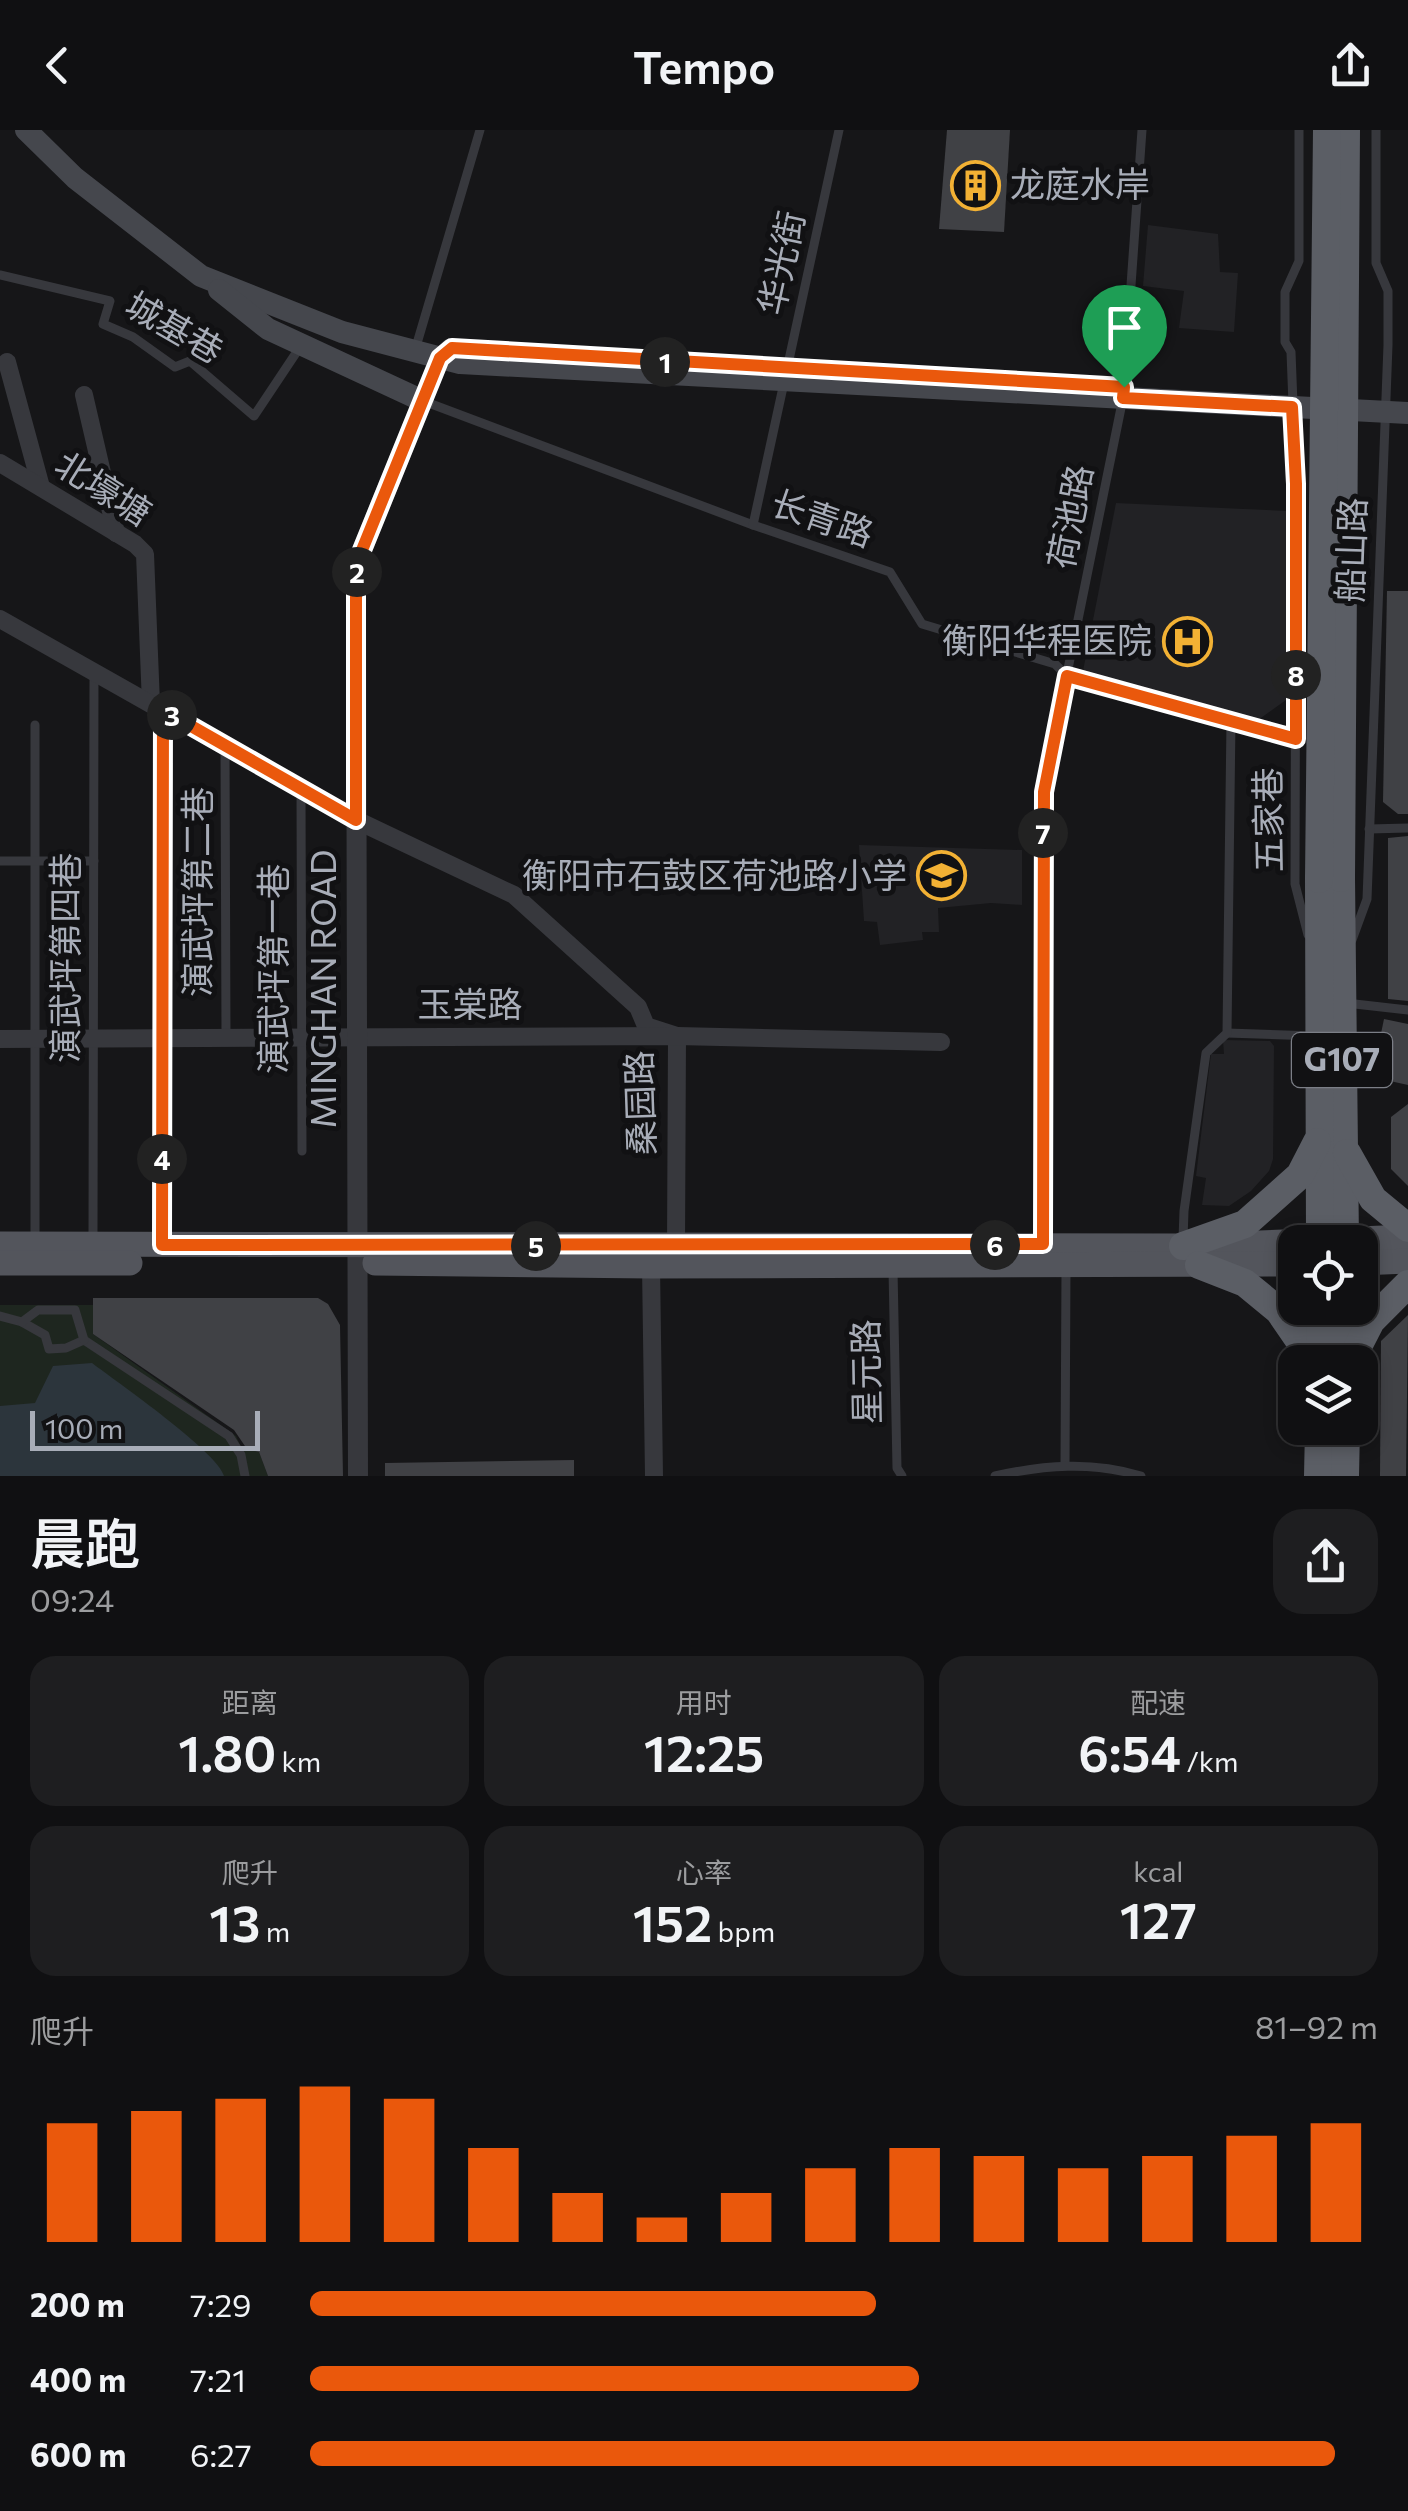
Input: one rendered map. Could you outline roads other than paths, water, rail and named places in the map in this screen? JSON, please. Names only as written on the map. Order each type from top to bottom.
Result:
[{"type":"highway","name":"G107","points":[[1326,130],[1330,972],[1319,1036],[1343,1225]]},
{"type":"highway","name":"G107","points":[[1330,878],[1346,130]]},
{"type":"highway","name":"G107","points":[[1322,1225],[1342,1002],[1330,972]]},
{"type":"highway","points":[[1191,1256],[1245,1224],[1332,1142],[1372,1199],[1408,1228]]},
{"type":"highway","points":[[1191,1256],[1245,1283],[1280,1310],[1306,1345]]},
{"type":"highway","points":[[1358,1345],[1371,1321],[1408,1284]]},
{"type":"highway","points":[[1318,1476],[1319,1445]]},
{"type":"highway","points":[[1345,1476],[1346,1445]]},
{"type":"main road","points":[[26,130],[75,178],[268,329],[427,402]]},
{"type":"main road","points":[[37,130],[79,171],[205,268],[346,322],[418,340],[447,356]]},
{"type":"main road","points":[[201,276],[342,332],[447,356],[1396,407]]},
{"type":"main road","points":[[1378,1239],[1408,1237]]},
{"type":"main road","points":[[0,1244],[162,1245],[651,1266],[1066,1266],[1278,1247]]},
{"type":"main road","points":[[0,1263],[676,1246],[1043,1244],[1278,1263]]},
{"type":"main road","points":[[1378,1262],[1408,1261]]},
{"type":"street","name":"MINGHAN ROAD","points":[[358,1476],[361,1039],[356,583],[360,555],[447,356]]},
{"type":"street","points":[[7,362],[41,487]]},
{"type":"street","points":[[84,395],[116,532]]},
{"type":"street","name":"北壕塘","points":[[0,463],[116,532],[145,554],[157,707]]},
{"type":"street","name":"桑园路","points":[[0,620],[360,821],[514,895],[638,1007],[646,1026],[677,1036],[676,1246]]},
{"type":"street","name":"玉棠路","points":[[0,1039],[677,1036],[941,1042]]},
{"type":"street","name":"MINGHAN ROAD","points":[[361,1254],[366,1476]]},
{"type":"street","points":[[651,1266],[654,1476]]},
{"type":"lane","points":[[418,340],[480,130]]},
{"type":"lane","name":"华光街","points":[[752,525],[839,130]]},
{"type":"lane","name":"荷池路","points":[[1043,1244],[1044,792],[1123,392],[1142,130]]},
{"type":"lane","name":"五家巷","points":[[1300,130],[1299,261],[1285,292],[1285,342],[1292,352],[1296,484],[1295,884],[1330,972]]},
{"type":"lane","name":"船山路","points":[[1330,972],[1367,900],[1396,407],[1388,291],[1376,263],[1376,130]]},
{"type":"lane","name":"城基巷","points":[[0,274],[110,301],[102,324],[132,336],[175,367],[190,362],[254,416],[270,398],[301,346]]},
{"type":"lane","name":"长青路","points":[[427,402],[752,525],[890,572],[922,624],[1056,664],[1067,676],[1296,739]]},
{"type":"lane","name":"演武坪第四巷","points":[[93,1245],[94,672]]},
{"type":"lane","points":[[157,707],[162,1245]]},
{"type":"lane","points":[[1227,1033],[1231,722]]},
{"type":"lane","points":[[34,725],[35,1245]]},
{"type":"lane","name":"演武坪第二巷","points":[[225,745],[226,1040]]},
{"type":"lane","name":"演武坪第一巷","points":[[301,787],[302,1151]]},
{"type":"lane","points":[[1369,829],[1408,828]]},
{"type":"lane","points":[[0,861],[94,861]]},
{"type":"lane","points":[[1342,1002],[1408,1010]]},
{"type":"lane","points":[[1191,1256],[1184,1211],[1206,1053],[1227,1033],[1319,1036]]},
{"type":"lane","name":"星元路","points":[[892,1266],[897,1468],[902,1476]]},
{"type":"lane","points":[[1065,1465],[1066,1266]]},
{"type":"lane","points":[[22,1322],[38,1310],[75,1310],[84,1340],[229,1436],[241,1455],[245,1476]]},
{"type":"lane","points":[[0,1316],[22,1322],[44,1335],[49,1349],[66,1348],[84,1340]]},
{"type":"lane","points":[[994,1476],[1065,1465],[1117,1468],[1141,1476]]},
{"type":"place","name":"龙庭水岸","points":[[975,185]]},
{"type":"place","name":"衡阳华程医院","points":[[1187,641]]},
{"type":"place","name":"衡阳市石鼓区荷池路小学","points":[[942,876]]}]
